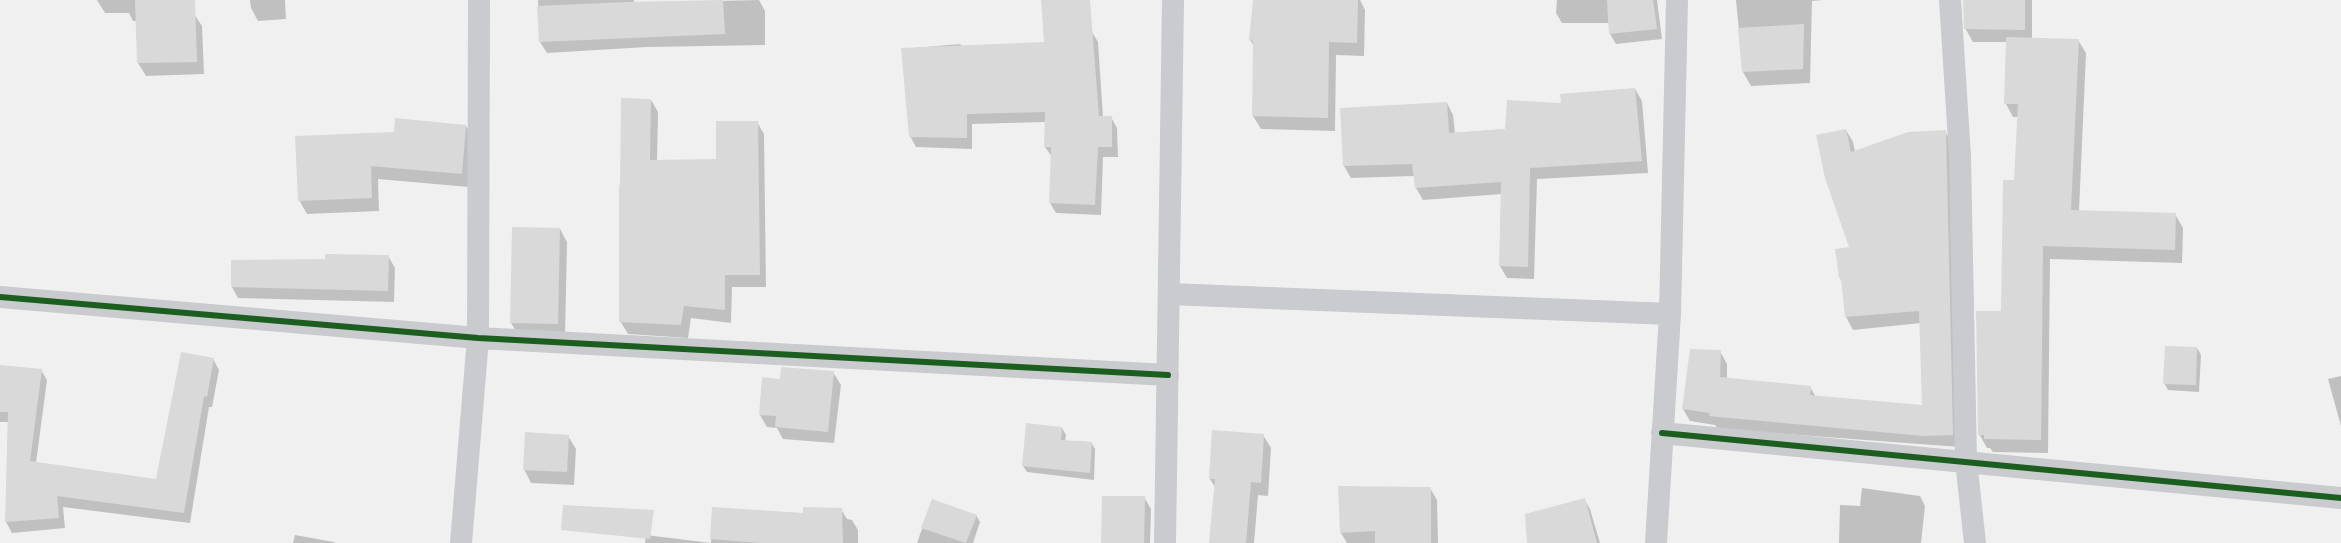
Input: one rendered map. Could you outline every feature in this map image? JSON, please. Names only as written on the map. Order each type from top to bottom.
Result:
[{"type":"street","points":[[461,543],[478,338],[479,0]]},
{"type":"street","points":[[1164,543],[1174,0]]},
{"type":"street","points":[[1656,543],[1670,314],[1677,0]]},
{"type":"street","points":[[1950,0],[1960,156],[1966,461],[1975,543]]},
{"type":"street","points":[[1169,294],[1670,314]]},
{"type":"street","points":[[0,297],[478,338],[1168,375]]},
{"type":"street","points":[[1662,433],[2341,498]]},
{"type":"building","points":[[135,0],[195,0],[197,62],[137,63]]},
{"type":"building","points":[[723,0],[725,34],[539,42],[537,6]]},
{"type":"building","points":[[1041,0],[1090,0],[1099,116],[1112,116],[1112,147],[1098,147],[1095,205],[1049,203],[1051,147],[1044,147],[1045,112],[967,114],[967,138],[909,137],[901,48],[1044,42]]},
{"type":"building","points":[[1253,0],[1358,0],[1357,43],[1329,42],[1328,118],[1252,116],[1253,41],[1249,40]]},
{"type":"building","points":[[1607,0],[1653,0],[1657,29],[1609,34]]},
{"type":"building","points":[[1963,0],[2025,0],[2025,30],[1964,29]]},
{"type":"building","points":[[1804,24],[1803,69],[1742,72],[1738,28]]},
{"type":"building","points":[[2006,37],[2079,39],[2071,210],[2176,213],[2175,250],[2043,246],[2041,440],[1984,439],[1984,435],[1978,435],[1976,311],[2001,311],[2003,180],[2014,180],[2018,104],[2004,104]]},
{"type":"building","points":[[1635,88],[1642,161],[1530,168],[1528,267],[1499,266],[1501,182],[1415,188],[1412,164],[1343,166],[1340,108],[1447,102],[1449,133],[1505,129],[1507,100],[1561,103],[1560,94]]},
{"type":"building","points":[[621,98],[651,99],[650,160],[716,159],[716,121],[758,121],[760,275],[725,275],[725,310],[684,306],[681,325],[619,322],[619,185]]},
{"type":"building","points":[[395,118],[466,125],[462,174],[371,166],[372,198],[298,201],[295,136],[394,132]]},
{"type":"building","points":[[1846,129],[1851,152],[1908,132],[1946,130],[1953,435],[1923,436],[1709,416],[1710,413],[1682,409],[1690,349],[1721,350],[1720,377],[1811,386],[1810,395],[1922,405],[1919,311],[1845,317],[1841,278],[1839,278],[1835,249],[1849,247],[1825,178],[1816,135]]},
{"type":"building","points":[[512,227],[560,228],[558,324],[510,323]]},
{"type":"building","points":[[325,254],[389,255],[388,291],[231,287],[231,260],[325,259]]},
{"type":"building","points":[[2165,346],[2197,347],[2196,385],[2163,384]]},
{"type":"building","points":[[181,352],[214,358],[207,397],[204,396],[184,513],[57,496],[59,518],[5,522],[8,412],[0,412],[0,365],[42,369],[30,461],[156,479]]},
{"type":"building","points":[[781,367],[834,371],[828,432],[775,427],[776,416],[759,415],[762,377],[780,379]]},
{"type":"building","points":[[1026,423],[1062,427],[1061,440],[1092,442],[1090,473],[1022,466]]},
{"type":"building","points":[[1212,430],[1264,434],[1261,483],[1251,482],[1246,543],[1209,543],[1215,479],[1209,479]]},
{"type":"building","points":[[525,432],[569,435],[567,472],[523,470]]},
{"type":"building","points":[[1338,486],[1431,487],[1431,543],[1375,543],[1375,531],[1340,533]]},
{"type":"building","points":[[1102,496],[1145,496],[1144,543],[1101,543]]},
{"type":"building","points":[[1585,498],[1597,543],[1527,543],[1525,514]]},
{"type":"building","points":[[932,499],[977,515],[966,543],[921,528]]},
{"type":"building","points":[[563,505],[654,510],[650,539],[561,530]]},
{"type":"building","points":[[712,507],[803,513],[803,507],[842,508],[843,543],[761,543],[710,539]]},
{"type":"cycle path","points":[[0,297],[478,338],[1168,375]]},
{"type":"cycle path","points":[[1662,433],[2341,498]]}]
